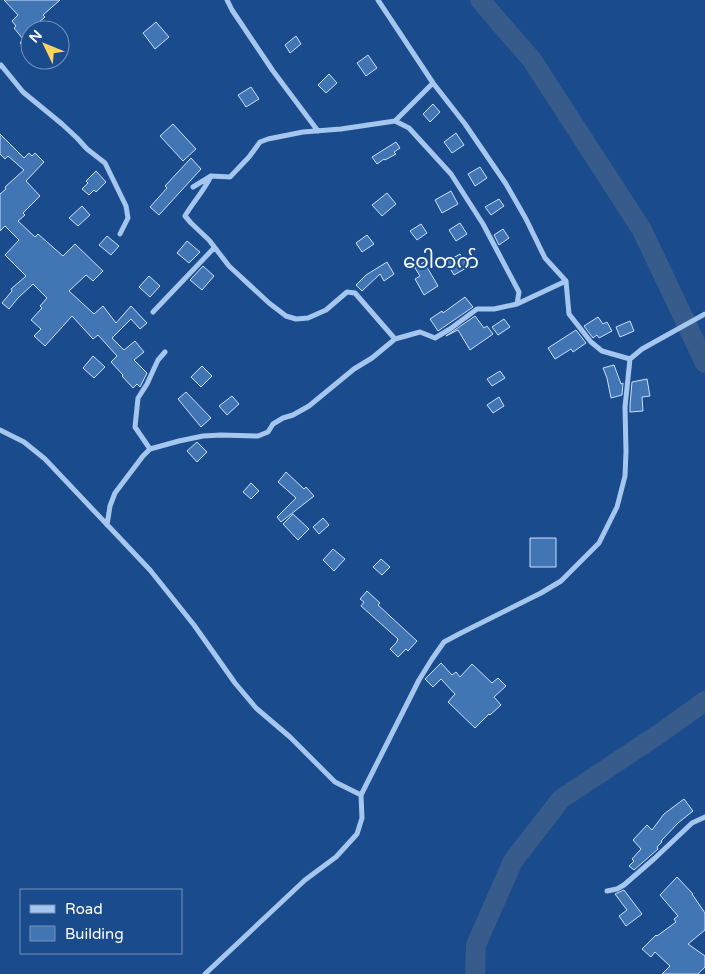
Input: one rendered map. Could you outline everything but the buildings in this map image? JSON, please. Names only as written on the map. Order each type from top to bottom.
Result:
[{"type":"street","points":[[227,0],[274,71],[318,131]]},
{"type":"street","points":[[378,0],[433,83],[465,124],[506,184],[526,219],[544,258],[566,281],[569,314],[591,342],[602,351],[630,359]]},
{"type":"street","points":[[0,66],[24,92],[105,163],[126,206],[128,218],[120,234]]},
{"type":"street","points":[[395,121],[433,83]]},
{"type":"street","points":[[193,187],[211,176],[230,177],[260,142],[268,139],[285,135],[395,121],[409,128],[451,174],[459,186],[483,224],[519,292],[517,304]]},
{"type":"street","points":[[211,176],[185,216],[209,240],[229,266],[269,303],[286,316],[296,319],[308,318],[326,310],[347,292],[355,293],[395,340]]},
{"type":"street","points":[[153,312],[214,248]]},
{"type":"street","points":[[107,525],[114,493],[143,456],[150,450],[203,436],[258,436],[268,432],[274,424],[283,418],[309,406],[354,369],[395,340],[420,332],[434,338],[477,309],[494,309],[517,304],[566,281]]},
{"type":"street","points":[[205,974],[305,880],[336,857],[357,834],[362,818],[361,795],[419,680],[444,642],[561,581],[599,543],[618,507],[625,476],[625,407],[630,359],[661,337],[705,314]]},
{"type":"street","points":[[150,450],[135,427],[138,398],[158,360],[165,352]]},
{"type":"street","points":[[0,430],[24,442],[45,459],[150,570],[194,625],[234,683],[256,708],[290,737],[335,782],[361,795]]},
{"type":"street","points":[[607,891],[624,885],[692,823],[705,817]]},
{"type":"waterway","points":[[480,0],[532,60],[642,230],[705,363]]},
{"type":"waterway","points":[[475,974],[476,945],[513,861],[561,799],[705,701]]},
{"type":"district","name":"ဝေါတက်","points":[[441,261]]}]
